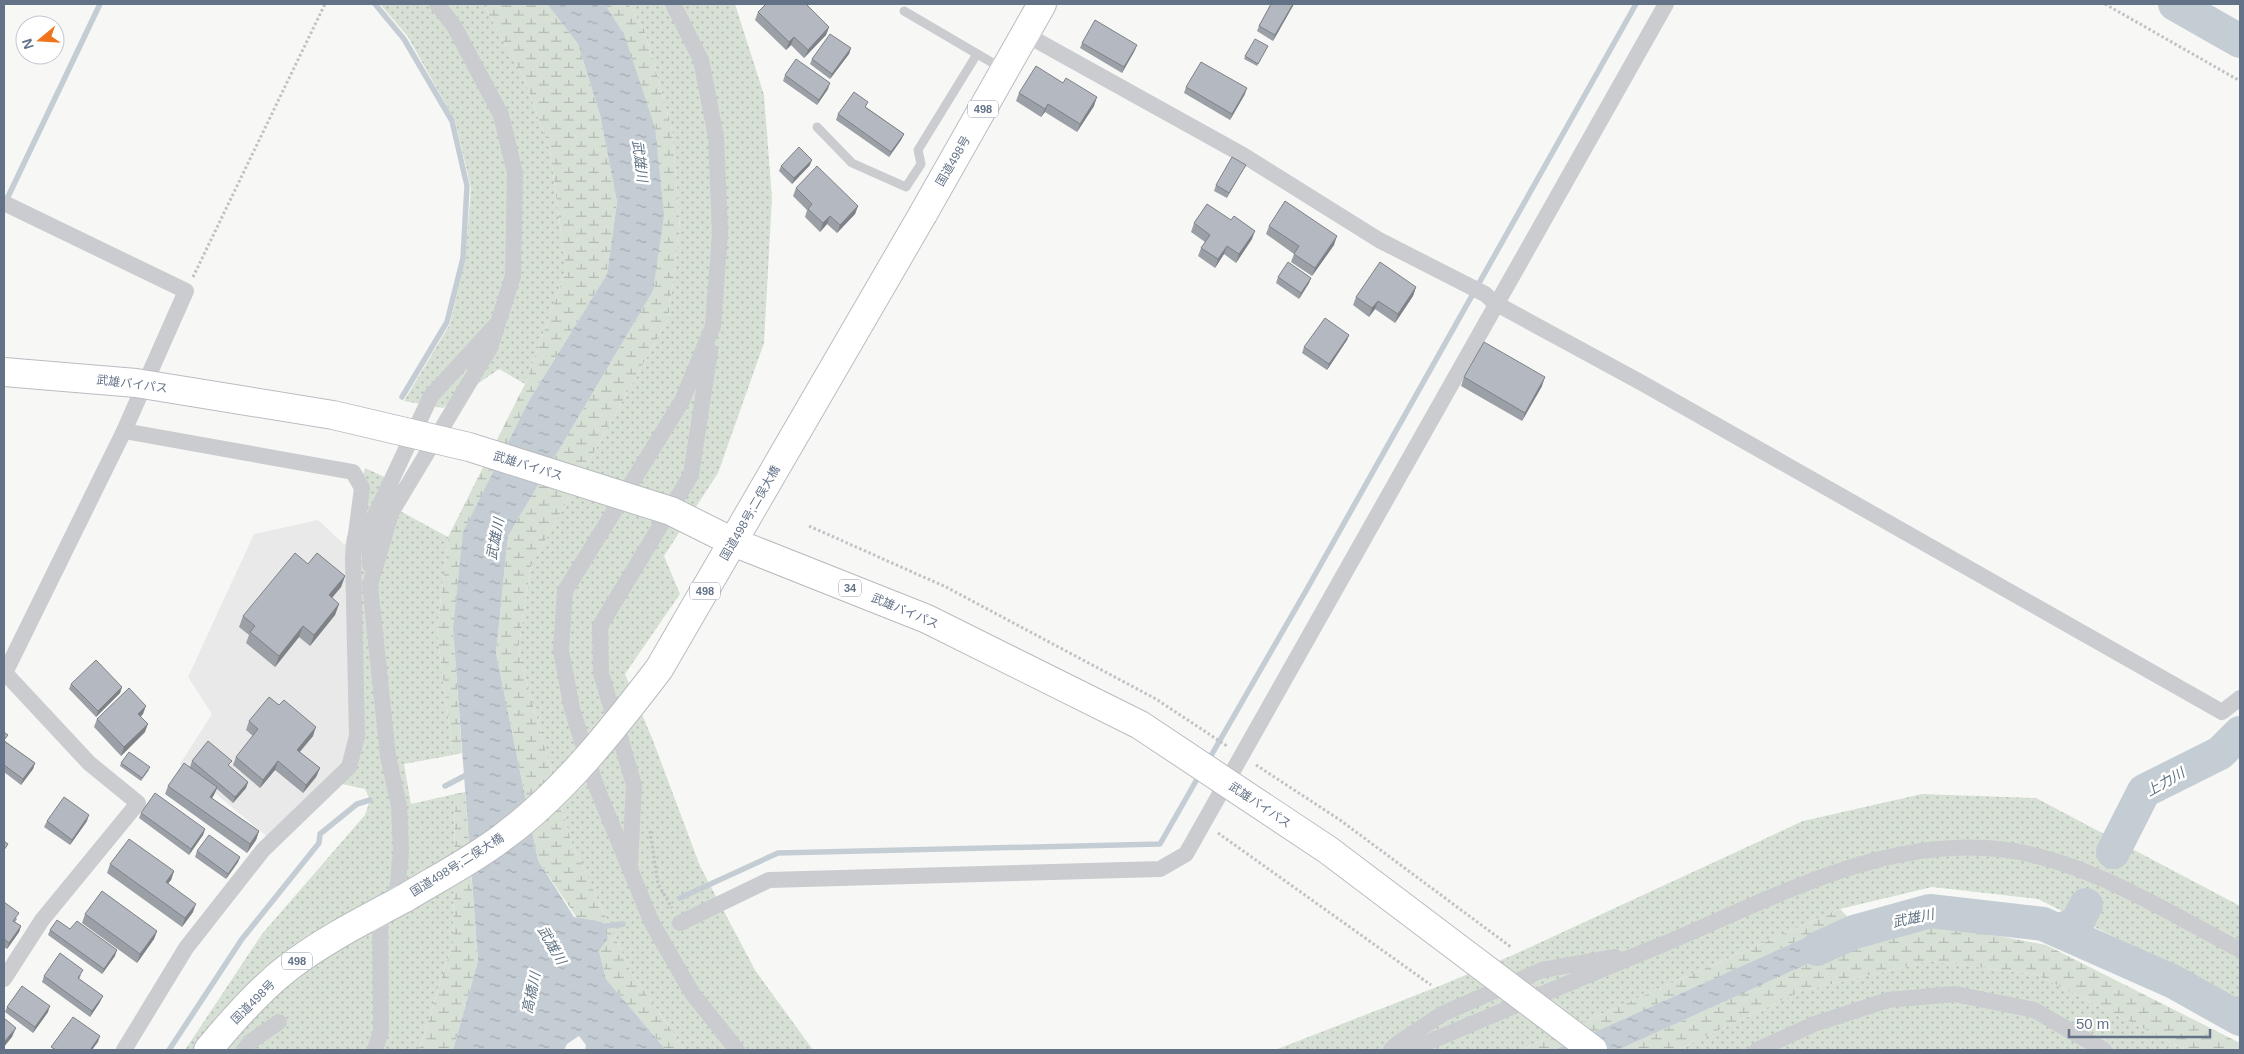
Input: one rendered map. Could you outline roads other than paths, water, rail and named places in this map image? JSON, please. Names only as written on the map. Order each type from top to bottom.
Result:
[{"type":"highway","name":"国道498号","points":[[923,214],[1042,4]]},
{"type":"highway","name":"国道498号;二俣大橋","points":[[394,904],[503,837],[548,798],[608,735],[659,669],[923,214]]},
{"type":"highway","name":"武雄バイパス","points":[[4,372],[136,383],[333,415],[469,447],[662,508],[733,542],[927,619],[1140,725],[1328,850],[1593,1050]]},
{"type":"highway","name":"国道498号","points":[[208,1050],[234,1019],[284,971],[329,939],[394,904]]},
{"type":"street","points":[[370,585],[390,513],[490,348],[513,276],[515,173],[501,115],[454,26],[437,4]]},
{"type":"street","points":[[630,868],[634,786],[601,673],[600,626],[690,475],[713,326],[720,233],[716,137],[701,60],[673,4]]},
{"type":"street","points":[[680,923],[769,880],[1160,869],[1186,854],[1490,299],[1666,4]]},
{"type":"street","points":[[1026,34],[1243,155],[1379,240],[1461,281],[2222,712],[2240,698]]},
{"type":"street","points":[[4,979],[42,920],[138,803],[89,764],[4,674],[124,431],[186,291],[8,205]]},
{"type":"street","points":[[124,1050],[186,948],[262,850],[349,767],[357,736],[353,557],[363,521],[431,396],[498,322]]},
{"type":"street","points":[[713,326],[682,401],[565,591],[561,651],[572,709],[596,786],[652,923],[692,993],[737,1050]]},
{"type":"street","points":[[124,431],[353,472],[362,488],[363,521],[388,756],[399,806],[401,851],[381,1031],[375,1050]]},
{"type":"street","points":[[1410,1050],[1837,871],[1912,851],[1978,847],[2032,854],[2089,872],[2240,950]]},
{"type":"street","points":[[1391,1050],[1442,1014],[1542,970],[1637,955]]},
{"type":"street","points":[[1757,1050],[1814,1024],[1888,1000],[1955,994],[2034,1010],[2104,1050]]},
{"type":"street","points":[[244,1050],[250,1042],[279,1022]]},
{"type":"street","points":[[1783,1050],[1814,1024]]},
{"type":"lane","points":[[904,11],[1005,70]]},
{"type":"lane","points":[[817,127],[852,163],[906,187],[921,164],[918,150],[977,54]]},
{"type":"water","name":"高橋川","points":[[547,4],[605,4],[624,34],[655,128],[664,215],[653,291],[508,536],[496,653],[538,860],[574,917],[602,922],[608,938],[599,951],[606,979],[666,1050],[585,1050],[586,1045],[579,1036],[567,1044],[564,1050],[453,1050],[478,961],[453,630],[463,532],[530,399],[607,274],[617,202],[600,115],[578,44]]},
{"type":"water","points":[[1849,918],[1867,937],[1618,1050],[1554,1050]]},
{"type":"waterway","points":[[5,203],[100,4]]},
{"type":"waterway","points":[[375,4],[404,39],[452,121],[467,186],[463,258],[447,322],[402,397]]},
{"type":"waterway","points":[[1208,761],[1307,589],[1636,4]]},
{"type":"waterway","points":[[2175,4],[2240,41]]},
{"type":"waterway","name":"上力川","points":[[2113,852],[2144,791],[2220,753],[2240,733]]},
{"type":"waterway","points":[[445,786],[470,773]]},
{"type":"waterway","points":[[680,898],[778,853],[1160,844],[1200,774]]},
{"type":"waterway","points":[[169,1050],[242,939],[319,843],[320,834],[357,804],[370,800]]},
{"type":"waterway","name":"上力川","points":[[2061,930],[2077,923],[2086,905]]},
{"type":"waterway","name":"武雄川","points":[[1817,949],[1854,932],[1930,911],[2043,924],[2174,982],[2240,1019]]},
{"type":"waterway","points":[[598,927],[623,924]]}]
